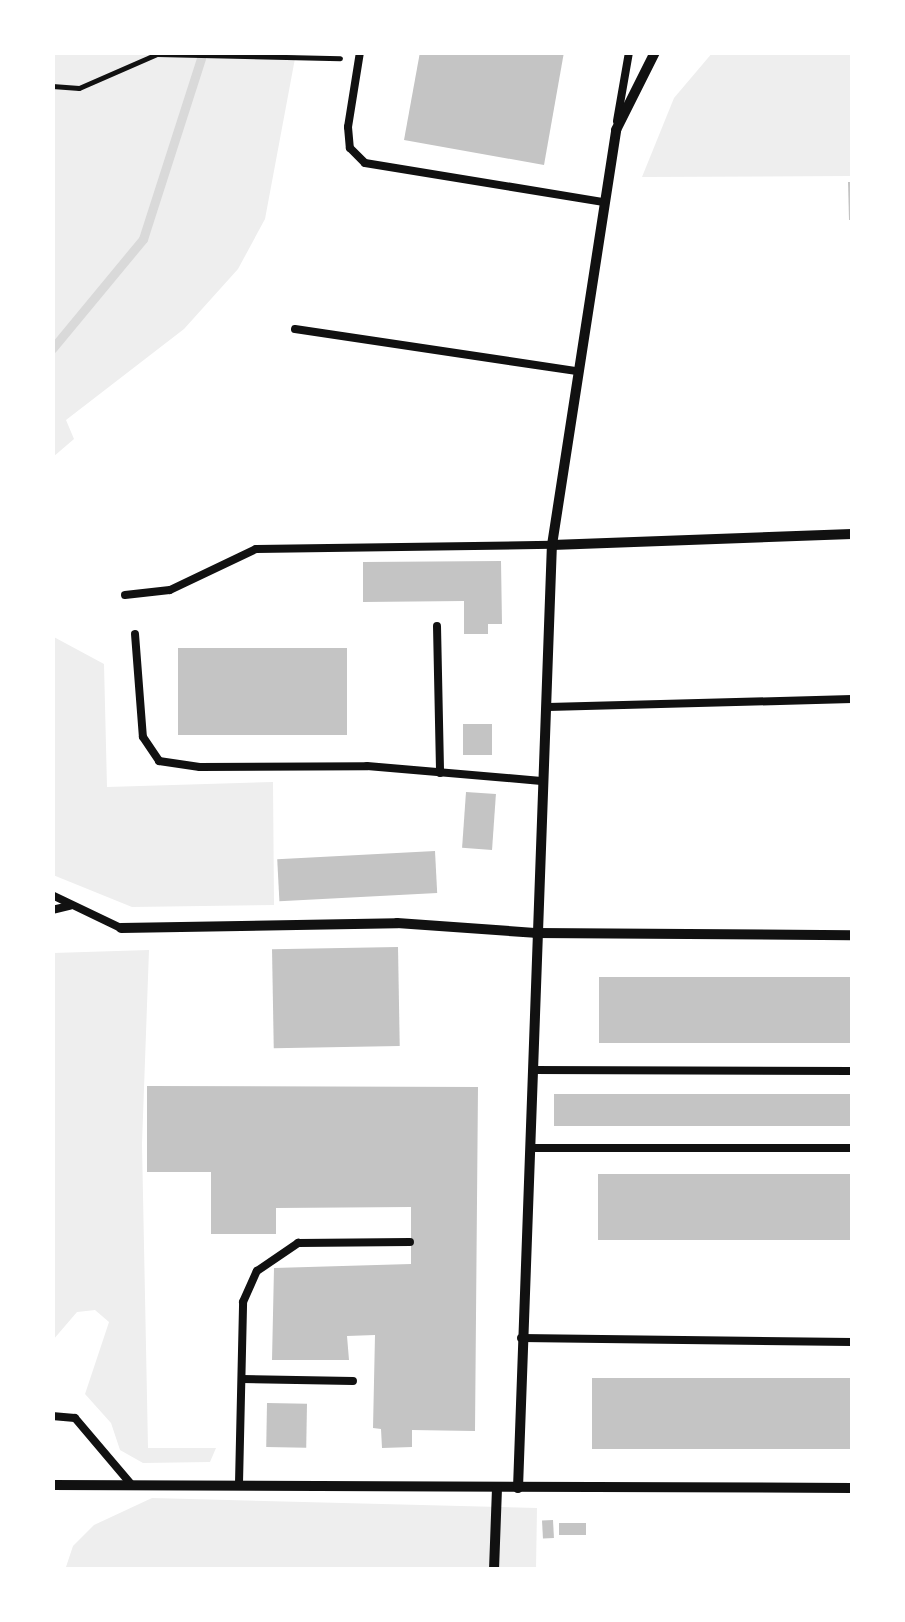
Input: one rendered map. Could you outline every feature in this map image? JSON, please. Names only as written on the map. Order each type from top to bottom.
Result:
[{"type":"street","points":[[518,1488],[552,544],[616,130],[655,52]]},
{"type":"street","points":[[552,544],[852,534]]},
{"type":"street","points":[[121,928],[397,923],[535,933],[852,935]]},
{"type":"street","points":[[53,1484],[852,1488]]},
{"type":"street","points":[[494,1570],[498,1488]]},
{"type":"lane","points":[[616,130],[629,52]]},
{"type":"lane","points":[[359,56],[348,127],[350,148],[365,163],[604,202]]},
{"type":"lane","points":[[294,328],[578,371]]},
{"type":"lane","points":[[125,596],[170,590],[256,549],[552,544]]},
{"type":"lane","points":[[437,626],[440,773]]},
{"type":"lane","points":[[135,634],[143,737],[158,761],[542,781]]},
{"type":"lane","points":[[548,707],[852,700]]},
{"type":"lane","points":[[52,895],[121,928]]},
{"type":"lane","points":[[52,910],[70,906]]},
{"type":"lane","points":[[533,1070],[852,1071]]},
{"type":"lane","points":[[532,1148],[852,1148]]},
{"type":"lane","points":[[239,1483],[243,1302],[258,1271],[298,1244],[410,1242]]},
{"type":"lane","points":[[521,1338],[852,1342]]},
{"type":"lane","points":[[242,1379],[353,1380]]},
{"type":"lane","points":[[52,1416],[75,1418],[132,1484]]},
{"type":"path","points":[[52,86],[78,88],[158,54],[359,56]]},
{"type":"shaded area","points":[[713,52],[852,53],[852,176],[642,177],[674,98]]},
{"type":"shaded area","points":[[53,53],[296,53],[265,219],[238,269],[184,329],[66,420],[74,439],[53,457]]},
{"type":"shaded area","points":[[52,636],[104,664],[107,787],[273,782],[274,905],[132,907],[53,875]]},
{"type":"shaded area","points":[[149,950],[142,1144],[148,1448],[216,1448],[210,1462],[143,1463],[120,1450],[111,1423],[85,1394],[109,1322],[95,1310],[77,1312],[53,1340],[53,953]]},
{"type":"shaded area","points":[[152,1498],[537,1508],[536,1569],[65,1570],[73,1546],[94,1525]]},
{"type":"building","points":[[420,52],[564,52],[544,165],[404,140]]},
{"type":"building","points":[[848,182],[852,182],[852,220],[849,220]]},
{"type":"building","points":[[501,561],[502,624],[488,624],[488,634],[464,634],[464,601],[363,602],[363,562]]},
{"type":"building","points":[[178,648],[347,648],[347,735],[178,735]]},
{"type":"building","points":[[463,724],[492,724],[492,755],[463,755]]},
{"type":"building","points":[[466,792],[496,794],[492,850],[462,848]]},
{"type":"building","points":[[435,851],[437,893],[279,901],[277,859]]},
{"type":"building","points":[[398,947],[400,1046],[274,1048],[272,949]]},
{"type":"building","points":[[599,977],[852,977],[852,1043],[599,1043]]},
{"type":"building","points":[[147,1086],[478,1087],[475,1431],[412,1430],[412,1447],[382,1448],[381,1429],[373,1428],[375,1335],[347,1336],[349,1360],[272,1360],[274,1268],[411,1264],[411,1207],[276,1208],[276,1234],[211,1234],[211,1172],[147,1172]]},
{"type":"building","points":[[554,1094],[852,1094],[852,1126],[554,1126]]},
{"type":"building","points":[[598,1174],[852,1174],[852,1240],[598,1240]]},
{"type":"building","points":[[592,1378],[852,1378],[852,1449],[592,1449]]},
{"type":"building","points":[[267,1403],[307,1404],[306,1448],[266,1447]]},
{"type":"building","points":[[553,1520],[554,1538],[543,1539],[542,1521]]},
{"type":"building","points":[[559,1523],[586,1523],[586,1535],[559,1535]]},
{"type":"waterway","points":[[52,349],[143,239],[201,58]]}]
